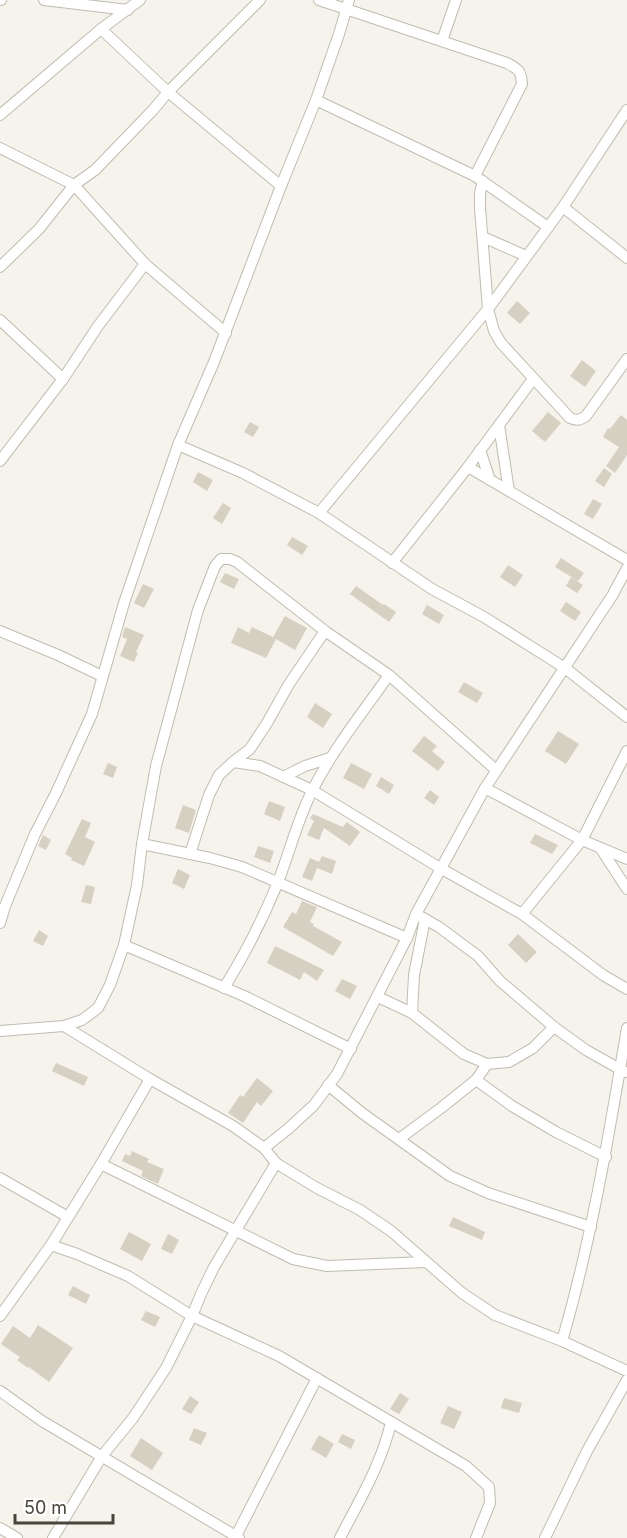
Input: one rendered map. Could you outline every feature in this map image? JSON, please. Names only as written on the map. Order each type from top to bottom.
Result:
[{"type":"street","points":[[44,0],[128,9]]},
{"type":"street","points":[[0,115],[140,0]]},
{"type":"street","points":[[0,267],[39,229],[74,185],[95,170],[168,92],[260,0]]},
{"type":"street","points":[[320,0],[348,4],[518,69],[522,76],[522,84],[479,179],[488,309],[494,331],[501,343],[533,379],[574,420],[580,420],[586,416],[627,359]]},
{"type":"street","points":[[442,41],[456,0]]},
{"type":"street","points":[[0,923],[35,834],[92,714],[124,603],[178,445],[226,333],[316,100],[348,4]]},
{"type":"street","points":[[102,29],[168,92],[281,186]]},
{"type":"street","points":[[316,100],[479,179],[548,227]]},
{"type":"street","points":[[319,513],[488,309],[563,207],[627,110]]},
{"type":"street","points":[[0,148],[74,185],[145,264],[226,333]]},
{"type":"street","points":[[563,207],[627,258]]},
{"type":"street","points":[[483,237],[526,256]]},
{"type":"street","points":[[0,461],[63,379],[98,326],[145,264]]},
{"type":"street","points":[[0,320],[63,379]]},
{"type":"street","points":[[392,563],[468,467],[533,379]]},
{"type":"street","points":[[499,425],[509,491]]},
{"type":"street","points":[[178,445],[243,473],[319,513],[432,589],[484,617],[565,668],[627,717]]},
{"type":"street","points":[[480,450],[490,480]]},
{"type":"street","points":[[468,467],[627,560]]},
{"type":"street","points":[[0,1031],[64,1026],[82,1020],[98,1008],[110,985],[124,945],[137,885],[158,756],[198,610],[214,566],[221,560],[230,559],[237,562],[325,631],[389,675],[496,770]]},
{"type":"street","points":[[264,1148],[314,1105],[337,1074],[420,916],[440,868],[485,788],[612,596],[627,568]]},
{"type":"street","points":[[0,631],[102,676]]},
{"type":"street","points":[[190,854],[208,795],[219,775],[250,749],[289,684],[325,631]]},
{"type":"street","points":[[224,988],[258,927],[312,790],[330,758],[389,675]]},
{"type":"street","points":[[250,749],[260,766]]},
{"type":"street","points":[[522,914],[582,840],[627,751]]},
{"type":"street","points":[[283,777],[305,766],[330,758]]},
{"type":"street","points":[[233,762],[260,766],[312,790],[440,868],[522,914],[603,975],[627,988]]},
{"type":"street","points":[[485,788],[582,840],[627,859]]},
{"type":"street","points":[[142,844],[242,867],[407,938]]},
{"type":"street","points":[[601,848],[627,889]]},
{"type":"street","points":[[412,1013],[420,916]]},
{"type":"street","points":[[420,916],[478,956],[500,981],[554,1027],[586,1050],[624,1071]]},
{"type":"street","points":[[124,945],[224,988],[351,1048]]},
{"type":"street","points":[[378,997],[412,1013],[464,1054],[488,1064],[509,1062],[533,1048],[554,1027]]},
{"type":"street","points":[[64,1026],[150,1079],[233,1126],[264,1148],[276,1163],[360,1210],[392,1232],[462,1293],[495,1316],[562,1341],[627,1371]]},
{"type":"street","points":[[562,1341],[591,1227],[624,1071],[627,1028]]},
{"type":"street","points":[[399,1139],[476,1080],[488,1064]]},
{"type":"street","points":[[0,1316],[4,1300],[51,1245],[150,1079]]},
{"type":"street","points":[[476,1080],[512,1106],[556,1132],[606,1157]]},
{"type":"street","points":[[328,1085],[362,1113],[450,1176],[488,1193],[591,1227]]},
{"type":"street","points":[[53,1538],[102,1456],[133,1418],[166,1368],[209,1276],[276,1163]]},
{"type":"street","points":[[101,1164],[292,1259],[327,1266],[426,1262]]},
{"type":"street","points":[[0,1178],[68,1217]]},
{"type":"street","points":[[51,1245],[119,1271],[192,1316],[270,1352],[317,1378],[466,1466],[489,1487],[490,1503],[476,1538]]},
{"type":"street","points":[[0,1391],[42,1421],[238,1537],[317,1378]]},
{"type":"street","points":[[545,1538],[587,1451],[627,1380]]},
{"type":"street","points":[[340,1538],[381,1455],[391,1422]]},
{"type":"street","points":[[0,1528],[17,1538]]},
{"type":"building","points":[[517,301],[530,313],[520,324],[507,313]]},
{"type":"building","points":[[582,360],[596,371],[585,387],[570,376]]},
{"type":"building","points":[[548,412],[561,423],[545,442],[532,431]]},
{"type":"building","points":[[621,415],[627,420],[627,455],[615,473],[606,466],[619,447],[603,437],[608,428],[610,429]]},
{"type":"building","points":[[250,422],[259,427],[253,437],[244,432]]},
{"type":"building","points":[[604,468],[612,474],[604,487],[595,481]]},
{"type":"building","points":[[198,472],[213,480],[207,491],[193,482]]},
{"type":"building","points":[[593,499],[602,504],[593,519],[584,514]]},
{"type":"building","points":[[223,503],[231,508],[222,524],[213,518]]},
{"type":"building","points":[[292,537],[308,546],[302,555],[287,545]]},
{"type":"building","points":[[561,558],[584,573],[578,581],[555,567]]},
{"type":"building","points":[[508,565],[523,575],[515,587],[500,577]]},
{"type":"building","points":[[225,573],[239,579],[234,589],[220,582]]},
{"type":"building","points":[[571,577],[583,585],[577,593],[566,586]]},
{"type":"building","points":[[143,584],[154,589],[144,608],[134,603]]},
{"type":"building","points":[[356,586],[396,612],[389,622],[350,594]]},
{"type":"building","points":[[566,602],[581,612],[575,621],[560,611]]},
{"type":"building","points":[[427,605],[444,615],[439,624],[422,614]]},
{"type":"building","points":[[285,616],[307,628],[295,650],[276,639],[266,658],[231,643],[238,627],[249,633],[252,627],[275,638],[273,637]]},
{"type":"building","points":[[125,627],[144,635],[134,662],[120,656],[127,639],[122,637]]},
{"type":"building","points":[[464,682],[483,693],[477,703],[458,692]]},
{"type":"building","points":[[315,703],[332,714],[323,728],[307,717]]},
{"type":"building","points":[[558,731],[579,744],[566,764],[545,751]]},
{"type":"building","points":[[424,736],[437,746],[432,751],[445,762],[438,771],[412,751]]},
{"type":"building","points":[[108,763],[117,767],[113,778],[103,774]]},
{"type":"building","points":[[351,763],[372,774],[364,789],[343,778]]},
{"type":"building","points":[[381,777],[394,785],[389,794],[376,786]]},
{"type":"building","points":[[430,790],[439,797],[434,805],[424,798]]},
{"type":"building","points":[[269,801],[285,807],[280,821],[264,814]]},
{"type":"building","points":[[183,805],[196,810],[189,833],[175,828]]},
{"type":"building","points":[[313,814],[343,827],[347,822],[360,832],[350,846],[324,828],[319,840],[307,835],[314,821],[310,818]]},
{"type":"building","points":[[82,819],[91,823],[85,837],[95,842],[84,866],[71,860],[72,858],[65,854]]},
{"type":"building","points":[[535,834],[558,845],[552,854],[530,843]]},
{"type":"building","points":[[43,835],[51,840],[46,850],[38,846]]},
{"type":"building","points":[[258,846],[274,851],[270,863],[254,857]]},
{"type":"building","points":[[322,856],[336,861],[332,874],[317,868],[312,881],[302,877],[310,858],[319,862]]},
{"type":"building","points":[[178,869],[190,875],[184,889],[172,883]]},
{"type":"building","points":[[86,885],[95,887],[91,904],[81,902]]},
{"type":"building","points":[[302,901],[317,907],[310,922],[314,924],[313,926],[342,942],[333,956],[283,927],[292,912],[296,914]]},
{"type":"building","points":[[39,930],[48,936],[43,946],[33,941]]},
{"type":"building","points":[[518,934],[537,952],[526,963],[508,945]]},
{"type":"building","points":[[275,946],[324,970],[317,981],[304,972],[300,980],[267,963]]},
{"type":"building","points":[[342,979],[357,986],[350,999],[335,991]]},
{"type":"building","points":[[56,1063],[88,1077],[84,1086],[52,1071]]},
{"type":"building","points":[[257,1078],[273,1091],[261,1106],[257,1102],[243,1123],[228,1113],[240,1095],[243,1097]]},
{"type":"building","points":[[132,1151],[149,1159],[147,1162],[164,1169],[158,1184],[141,1176],[143,1171],[122,1161],[125,1154],[130,1156]]},
{"type":"building","points":[[453,1217],[485,1232],[482,1240],[449,1226]]},
{"type":"building","points":[[129,1232],[151,1244],[142,1261],[120,1249]]},
{"type":"building","points":[[168,1234],[179,1240],[172,1254],[161,1249]]},
{"type":"building","points":[[73,1286],[90,1295],[86,1304],[68,1295]]},
{"type":"building","points":[[146,1311],[160,1317],[155,1327],[141,1320]]},
{"type":"building","points":[[38,1325],[73,1348],[49,1382],[17,1360],[20,1357],[1,1344],[13,1326],[30,1338]]},
{"type":"building","points":[[400,1393],[409,1399],[399,1414],[390,1409]]},
{"type":"building","points":[[190,1396],[199,1402],[191,1414],[182,1409]]},
{"type":"building","points":[[504,1398],[522,1403],[519,1413],[501,1408]]},
{"type":"building","points":[[448,1406],[462,1412],[454,1429],[440,1423]]},
{"type":"building","points":[[194,1428],[207,1433],[201,1445],[189,1440]]},
{"type":"building","points":[[342,1434],[355,1440],[351,1449],[338,1442]]},
{"type":"building","points":[[319,1435],[334,1444],[326,1458],[311,1449]]},
{"type":"building","points":[[141,1438],[163,1453],[152,1470],[130,1456]]}]
